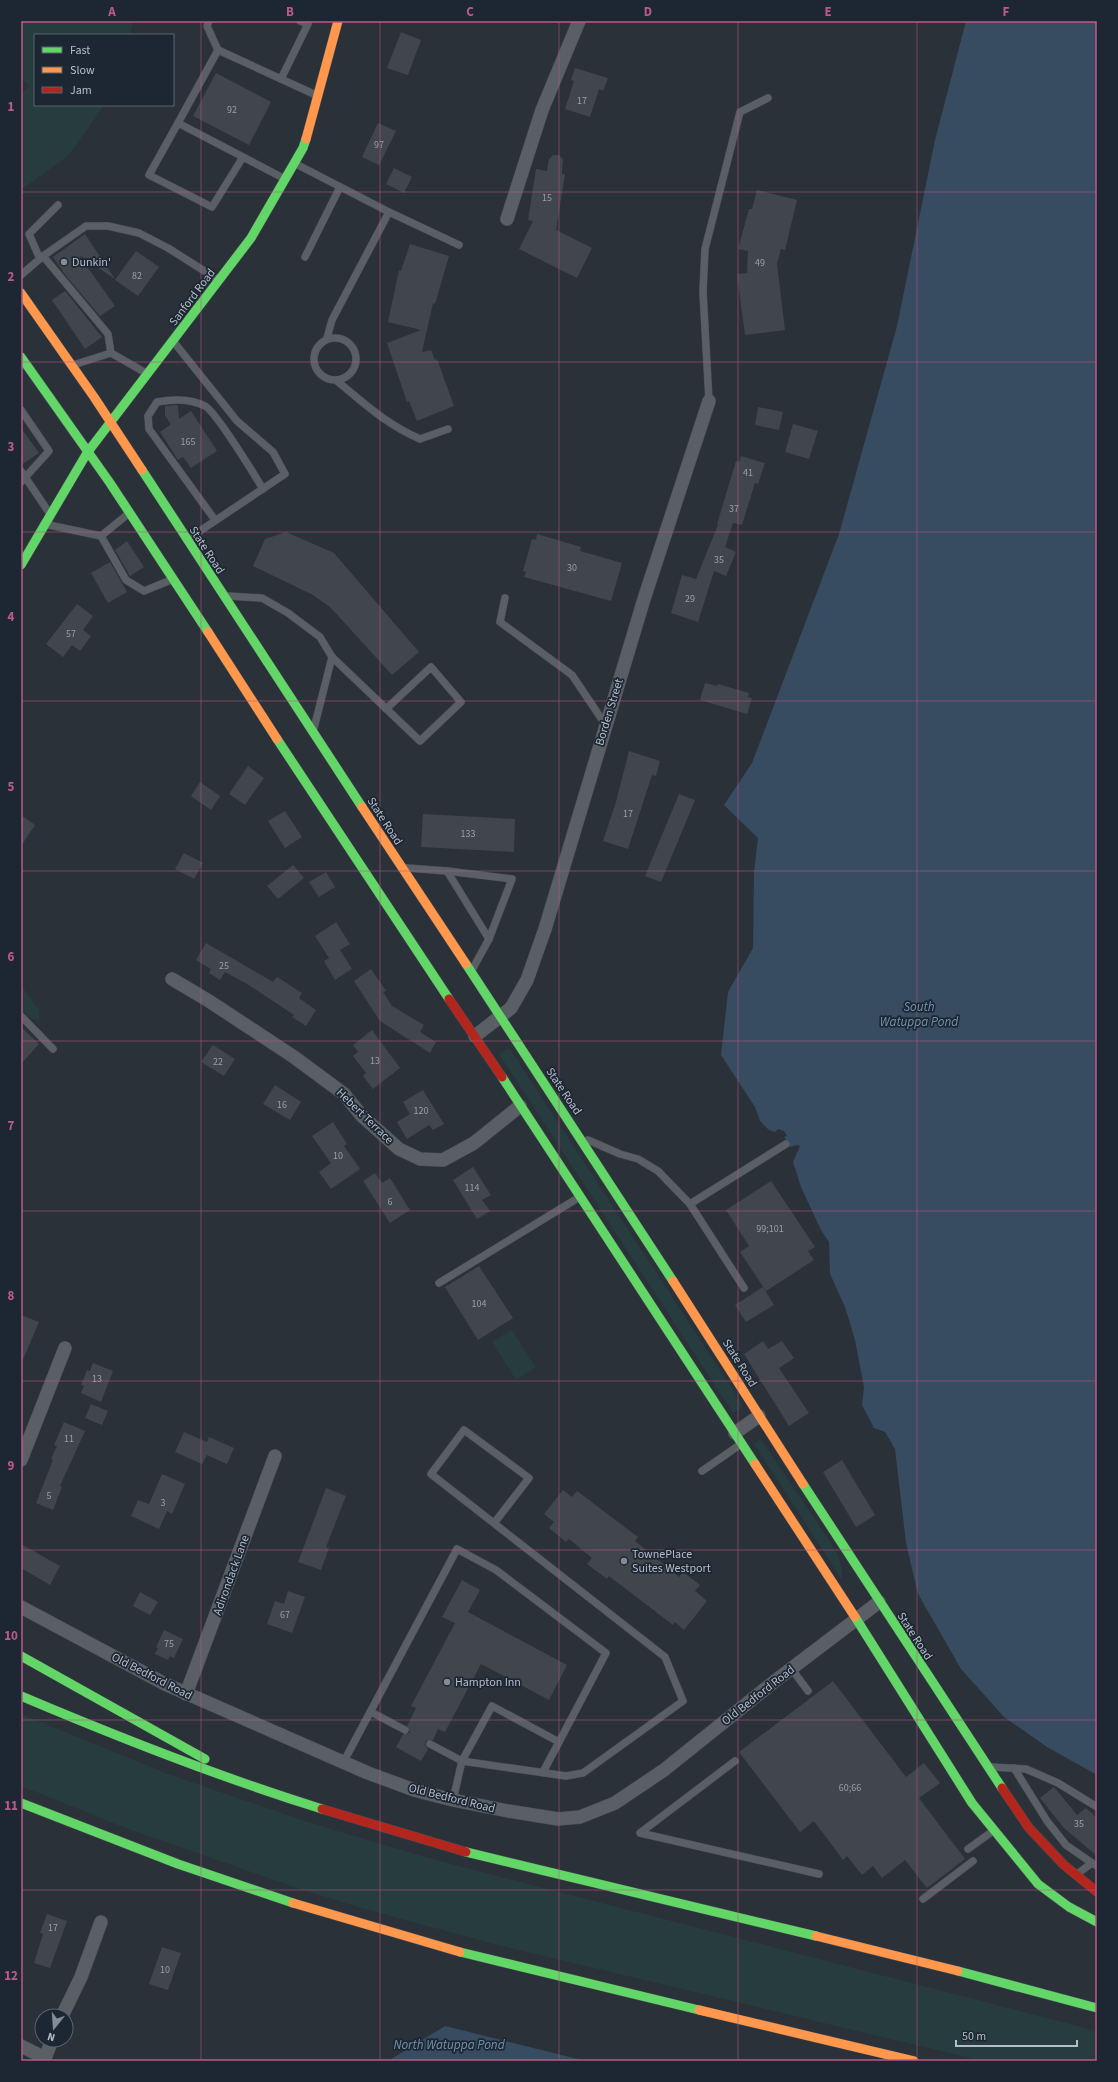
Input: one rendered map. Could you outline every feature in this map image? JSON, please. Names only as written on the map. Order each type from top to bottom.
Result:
[{"type":"main road","name":"Sanford Road","points":[[21,565],[50,513],[87,453],[111,424],[251,238],[303,148],[338,21]]},
{"type":"main road","name":"State Road","points":[[21,293],[111,424],[470,974],[579,1135],[879,1602],[987,1766],[1029,1828],[1064,1865],[1097,1892]]},
{"type":"main road","points":[[21,357],[129,513],[389,910],[475,1036],[857,1619],[972,1803],[1038,1884],[1069,1907],[1097,1922]]},
{"type":"main road","points":[[21,1656],[149,1726],[254,1788]]},
{"type":"main road","points":[[21,1696],[134,1744],[254,1788],[460,1850],[621,1890],[910,1958],[1097,2008]]},
{"type":"main road","points":[[21,1803],[102,1836],[202,1872],[388,1932],[511,1965],[914,2061]]},
{"type":"street","points":[[507,219],[542,110],[580,21]]},
{"type":"street","name":"Borden Street","points":[[475,1036],[511,1008],[527,980],[545,929],[605,724],[644,599],[709,401]]},
{"type":"street","name":"Hebert Terrace","points":[[172,979],[209,1001],[294,1057],[344,1094],[362,1116],[399,1149],[420,1159],[443,1160],[474,1143],[520,1106]]},
{"type":"street","points":[[21,1460],[64,1348]]},
{"type":"street","points":[[739,1438],[759,1416]]},
{"type":"street","name":"Adirondack Lane","points":[[186,1694],[275,1456]]},
{"type":"street","name":"Old Bedford Road","points":[[21,1607],[186,1694],[344,1763],[414,1790],[453,1800],[508,1811],[558,1818],[580,1817],[615,1803],[664,1770],[791,1668],[879,1602]]},
{"type":"street","points":[[66,2008],[81,1977],[101,1922]]},
{"type":"street","points":[[21,2046],[45,2059],[49,2048]]},
{"type":"lane","points":[[210,21],[207,26],[218,50],[318,96]]},
{"type":"lane","points":[[281,79],[308,24],[300,21]]},
{"type":"lane","points":[[218,50],[149,175],[212,207],[243,157]]},
{"type":"lane","points":[[709,401],[703,292],[705,249],[740,112],[768,98]]},
{"type":"lane","points":[[178,123],[285,179]]},
{"type":"lane","points":[[294,163],[389,212],[458,245]]},
{"type":"lane","points":[[305,257],[340,187]]},
{"type":"lane","points":[[58,205],[29,234],[42,257],[108,334],[111,353]]},
{"type":"lane","points":[[328,338],[332,320],[389,212]]},
{"type":"lane","points":[[21,275],[42,257],[86,226],[108,226],[139,233],[168,248],[219,280]]},
{"type":"lane","points":[[337,381],[349,377],[356,366],[357,354],[351,343],[340,337],[328,338],[318,346],[313,357],[316,369],[325,378],[337,381],[384,420],[400,430],[420,439],[448,429]]},
{"type":"lane","points":[[173,341],[237,421],[273,452],[285,474],[186,540]]},
{"type":"lane","points":[[72,366],[111,353],[148,374]]},
{"type":"lane","points":[[215,520],[149,429],[148,416],[157,402],[177,399],[206,406],[233,442],[263,489]]},
{"type":"lane","points":[[21,410],[49,452],[23,480]]},
{"type":"lane","points":[[21,471],[23,480],[50,513]]},
{"type":"lane","points":[[101,536],[129,513]]},
{"type":"lane","points":[[44,524],[101,536],[126,580],[144,591],[173,579]]},
{"type":"lane","points":[[223,597],[262,598],[288,613],[320,637],[332,657],[386,709],[420,741],[461,702],[431,667],[386,709]]},
{"type":"lane","points":[[505,598],[500,622],[572,675],[605,724]]},
{"type":"lane","points":[[313,733],[332,657]]},
{"type":"lane","points":[[402,868],[447,871],[512,879],[489,939],[470,974]]},
{"type":"lane","points":[[447,871],[489,939]]},
{"type":"lane","points":[[21,1016],[53,1049]]},
{"type":"lane","points":[[579,1135],[620,1154],[638,1160],[658,1172],[690,1204],[744,1288]]},
{"type":"lane","points":[[690,1204],[786,1144]]},
{"type":"lane","points":[[440,1283],[580,1197]]},
{"type":"lane","points":[[430,1744],[462,1761],[566,1776],[582,1773],[683,1701],[665,1657],[495,1522],[431,1474],[464,1430],[529,1478],[495,1522]]},
{"type":"lane","points":[[702,1471],[739,1438]]},
{"type":"lane","points":[[344,1763],[457,1548],[496,1570],[606,1653],[544,1772]]},
{"type":"lane","points":[[791,1668],[808,1691]]},
{"type":"lane","points":[[453,1800],[462,1761],[492,1706],[559,1742]]},
{"type":"lane","points":[[370,1712],[405,1730]]},
{"type":"lane","points":[[735,1761],[640,1833],[819,1874]]},
{"type":"lane","points":[[987,1766],[1026,1769],[1058,1783],[1097,1807]]},
{"type":"lane","points":[[1014,1768],[1047,1821],[1066,1845],[1095,1865],[1076,1875]]},
{"type":"lane","points":[[968,1849],[994,1831]]},
{"type":"lane","points":[[923,1898],[973,1861]]},
{"type":"green space","points":[[21,21],[133,21],[130,34],[34,34],[34,106],[103,106],[69,155],[21,190],[21,94],[29,86],[21,77]]},
{"type":"green space","points":[[21,985],[39,1010],[39,1021],[21,1014]]},
{"type":"green space","points":[[507,1049],[510,1049],[741,1402],[742,1408],[733,1413],[499,1054]]},
{"type":"green space","points":[[512,1330],[536,1367],[516,1380],[492,1342]]},
{"type":"green space","points":[[761,1439],[835,1549],[842,1567],[842,1580],[754,1444]]},
{"type":"green space","points":[[21,1714],[168,1774],[314,1824],[436,1860],[1097,2031],[1097,2061],[983,2061],[498,1945],[361,1908],[297,1888],[123,1827],[21,1786]]},
{"type":"water","name":"South Watuppa Pond","points":[[966,21],[1097,21],[1097,1775],[1047,1747],[1004,1717],[961,1669],[918,1594],[906,1543],[895,1449],[885,1432],[874,1428],[862,1405],[864,1387],[855,1340],[845,1307],[830,1274],[829,1242],[821,1230],[801,1187],[793,1162],[800,1146],[797,1145],[790,1147],[784,1137],[787,1136],[784,1131],[778,1129],[775,1132],[769,1130],[760,1121],[755,1107],[721,1055],[728,992],[753,948],[754,872],[758,838],[724,805],[752,763],[839,534],[897,326],[935,140]]},
{"type":"water","name":"North Watuppa Pond","points":[[445,2026],[586,2061],[388,2061]]},
{"type":"building","points":[[401,32],[421,40],[408,75],[387,68]]},
{"type":"building","points":[[575,68],[608,78],[603,91],[599,89],[590,117],[565,109],[574,81],[571,80]]},
{"type":"building","points":[[216,73],[271,102],[249,145],[193,116]]},
{"type":"building","points":[[378,123],[396,131],[379,165],[362,157]]},
{"type":"building","points":[[553,155],[559,155],[563,159],[562,174],[565,174],[556,230],[592,248],[577,278],[519,249],[533,221],[528,220],[536,169],[547,171],[549,159]]},
{"type":"building","points":[[394,168],[412,177],[404,193],[386,184]]},
{"type":"building","points":[[757,190],[797,200],[785,250],[781,249],[777,264],[785,330],[745,335],[737,274],[747,273],[748,251],[738,249],[749,209],[752,209]]},
{"type":"building","points":[[85,234],[115,279],[79,255],[115,306],[100,316],[66,276],[53,257]]},
{"type":"building","points":[[410,244],[449,256],[435,304],[433,303],[422,352],[431,350],[435,360],[437,359],[454,406],[417,421],[409,401],[407,402],[387,343],[421,330],[388,322],[399,270],[401,271]]},
{"type":"building","points":[[136,251],[159,267],[138,296],[115,280]]},
{"type":"building","points":[[65,291],[102,337],[85,349],[52,300]]},
{"type":"building","points":[[178,405],[179,419],[191,411],[217,451],[191,468],[183,457],[178,460],[160,432],[171,424],[165,416],[165,406]]},
{"type":"building","points":[[758,407],[783,412],[779,430],[755,425]]},
{"type":"building","points":[[793,424],[818,431],[809,459],[785,452]]},
{"type":"building","points":[[21,428],[39,453],[21,465]]},
{"type":"building","points":[[741,456],[765,463],[758,484],[755,483],[742,525],[733,523],[725,547],[736,552],[726,576],[714,571],[698,622],[671,613],[682,575],[696,579],[718,525],[717,524],[736,461],[739,462]]},
{"type":"building","points":[[286,532],[334,553],[419,652],[392,675],[331,608],[313,595],[253,566],[265,539]]},
{"type":"building","points":[[537,534],[581,547],[580,551],[622,563],[611,601],[524,577],[526,572],[523,571],[532,539],[536,540]]},
{"type":"building","points":[[127,541],[144,567],[130,576],[115,550]]},
{"type":"building","points":[[110,562],[127,592],[108,603],[91,573]]},
{"type":"building","points":[[77,604],[93,616],[83,630],[91,636],[80,651],[72,645],[63,657],[46,644]]},
{"type":"building","points":[[705,683],[717,686],[718,684],[749,693],[748,697],[752,698],[747,714],[700,700]]},
{"type":"building","points":[[629,751],[660,761],[656,776],[652,775],[628,849],[603,841],[616,802]]},
{"type":"building","points":[[248,766],[264,778],[245,805],[229,794]]},
{"type":"building","points":[[200,782],[220,796],[211,810],[191,796]]},
{"type":"building","points":[[679,794],[695,800],[661,882],[645,876]]},
{"type":"building","points":[[285,811],[302,837],[285,848],[268,821]]},
{"type":"building","points":[[423,814],[515,819],[514,852],[421,847]]},
{"type":"building","points":[[21,815],[35,825],[21,846]]},
{"type":"building","points":[[184,853],[203,863],[194,879],[175,869]]},
{"type":"building","points":[[293,865],[304,878],[278,899],[267,886]]},
{"type":"building","points":[[326,872],[335,887],[319,897],[309,882]]},
{"type":"building","points":[[336,922],[350,944],[340,950],[352,969],[335,980],[324,961],[329,958],[315,936]]},
{"type":"building","points":[[206,943],[273,982],[277,977],[302,993],[299,998],[316,1010],[306,1026],[292,1017],[294,1015],[247,984],[225,972],[220,980],[209,973],[211,969],[196,960]]},
{"type":"building","points":[[371,969],[386,991],[383,992],[392,1006],[424,1025],[420,1032],[436,1042],[430,1053],[380,1021],[354,981]]},
{"type":"building","points":[[21,1027],[39,1044],[21,1064]]},
{"type":"building","points":[[372,1030],[400,1068],[373,1089],[363,1076],[366,1073],[353,1056],[358,1052],[353,1045]]},
{"type":"building","points":[[213,1045],[235,1059],[224,1076],[201,1062]]},
{"type":"building","points":[[275,1085],[301,1102],[290,1120],[263,1104]]},
{"type":"building","points":[[423,1090],[444,1124],[433,1130],[429,1125],[407,1139],[397,1122],[410,1114],[403,1102]]},
{"type":"building","points":[[333,1122],[347,1144],[344,1146],[360,1169],[331,1189],[319,1172],[331,1163],[312,1136]]},
{"type":"building","points":[[473,1167],[491,1195],[482,1200],[490,1211],[477,1219],[453,1180]]},
{"type":"building","points":[[375,1173],[382,1183],[390,1178],[410,1210],[390,1223],[363,1181]]},
{"type":"building","points":[[771,1181],[815,1247],[808,1251],[814,1260],[766,1291],[740,1252],[749,1246],[726,1210]]},
{"type":"building","points":[[479,1266],[513,1318],[478,1340],[445,1287]]},
{"type":"building","points":[[763,1287],[774,1305],[746,1322],[735,1305]]},
{"type":"building","points":[[21,1315],[39,1322],[21,1364]]},
{"type":"building","points":[[763,1341],[768,1349],[782,1341],[794,1358],[779,1368],[809,1413],[789,1426],[744,1354]]},
{"type":"building","points":[[93,1363],[113,1371],[101,1402],[81,1393],[84,1386],[81,1385],[87,1370],[90,1371]]},
{"type":"building","points":[[91,1404],[108,1411],[102,1425],[85,1418]]},
{"type":"building","points":[[64,1422],[85,1431],[60,1486],[62,1487],[53,1510],[36,1503],[53,1460],[51,1459],[57,1446],[54,1445]]},
{"type":"building","points":[[184,1432],[207,1442],[209,1437],[234,1448],[227,1464],[207,1455],[202,1464],[175,1452]]},
{"type":"building","points":[[842,1460],[875,1515],[856,1527],[823,1472]]},
{"type":"building","points":[[162,1474],[185,1484],[172,1514],[167,1511],[159,1529],[131,1516],[138,1500],[149,1504]]},
{"type":"building","points":[[326,1488],[346,1496],[326,1547],[329,1548],[321,1570],[298,1562]]},
{"type":"building","name":"TownePlace Suites Westport","points":[[563,1490],[572,1497],[577,1491],[638,1537],[635,1541],[679,1577],[683,1572],[700,1585],[695,1591],[707,1601],[684,1630],[675,1622],[673,1625],[609,1576],[607,1579],[587,1564],[592,1558],[569,1539],[566,1542],[549,1528],[554,1522],[544,1514]]},
{"type":"building","points":[[21,1544],[60,1566],[50,1585],[21,1568]]},
{"type":"building","name":"Hampton Inn","points":[[462,1580],[480,1590],[468,1612],[567,1665],[549,1700],[481,1664],[445,1732],[438,1729],[433,1740],[426,1741],[425,1745],[428,1749],[421,1761],[396,1747],[403,1734],[410,1732],[407,1726],[416,1708],[411,1706],[455,1623],[442,1617]]},
{"type":"building","points":[[288,1591],[305,1597],[292,1633],[267,1624],[275,1601],[284,1604]]},
{"type":"building","points":[[140,1592],[158,1602],[150,1615],[133,1606]]},
{"type":"building","points":[[164,1630],[183,1639],[174,1658],[170,1656],[168,1660],[155,1654],[158,1648],[156,1647]]},
{"type":"building","points":[[833,1681],[906,1777],[924,1763],[940,1783],[919,1798],[965,1859],[927,1888],[905,1860],[882,1878],[873,1866],[862,1875],[847,1856],[843,1860],[814,1821],[800,1832],[739,1752]]},
{"type":"building","points":[[1054,1787],[1077,1815],[1086,1808],[1097,1818],[1097,1856],[1064,1828],[1040,1798]]},
{"type":"building","points":[[47,1914],[67,1921],[50,1968],[34,1963],[43,1934],[40,1933]]},
{"type":"building","points":[[162,1947],[181,1953],[168,1990],[149,1984]]},
{"type":"traffic: fast","points":[[21,565],[87,453],[251,238],[303,148],[306,139]]},
{"type":"traffic: fast","points":[[21,357],[110,483],[208,632]]},
{"type":"traffic: fast","points":[[142,470],[362,807]]},
{"type":"traffic: fast","points":[[277,739],[449,999]]},
{"type":"traffic: fast","points":[[466,964],[673,1281]]},
{"type":"traffic: fast","points":[[502,1077],[755,1464]]},
{"type":"traffic: fast","points":[[803,1484],[1002,1788]]},
{"type":"traffic: fast","points":[[855,1617],[972,1803],[1038,1884],[1069,1907],[1097,1922]]},
{"type":"traffic: fast","points":[[21,1656],[205,1759]]},
{"type":"traffic: fast","points":[[21,1696],[170,1756],[245,1784],[322,1809]]},
{"type":"traffic: fast","points":[[21,1803],[178,1864],[293,1903]]},
{"type":"traffic: fast","points":[[466,1852],[816,1936]]},
{"type":"traffic: fast","points":[[460,1952],[699,2010]]},
{"type":"traffic: fast","points":[[958,1971],[1097,2008]]},
{"type":"traffic: slow","points":[[306,139],[338,21]]},
{"type":"traffic: slow","points":[[21,293],[94,397],[142,470]]},
{"type":"traffic: slow","points":[[208,632],[277,739]]},
{"type":"traffic: slow","points":[[362,807],[466,964]]},
{"type":"traffic: slow","points":[[673,1281],[803,1484]]},
{"type":"traffic: slow","points":[[755,1464],[855,1617]]},
{"type":"traffic: slow","points":[[293,1903],[460,1952]]},
{"type":"traffic: slow","points":[[816,1936],[958,1971]]},
{"type":"traffic: slow","points":[[699,2010],[914,2061]]},
{"type":"traffic: jam","points":[[449,999],[502,1077]]},
{"type":"traffic: jam","points":[[1002,1788],[1029,1828],[1064,1865],[1097,1892]]},
{"type":"traffic: jam","points":[[322,1809],[466,1852]]},
{"type":"place","name":"Dunkin'","points":[[64,262]]},
{"type":"place","name":"TownePlace Suites Westport","points":[[624,1561]]},
{"type":"place","name":"Hampton Inn","points":[[447,1682]]}]
